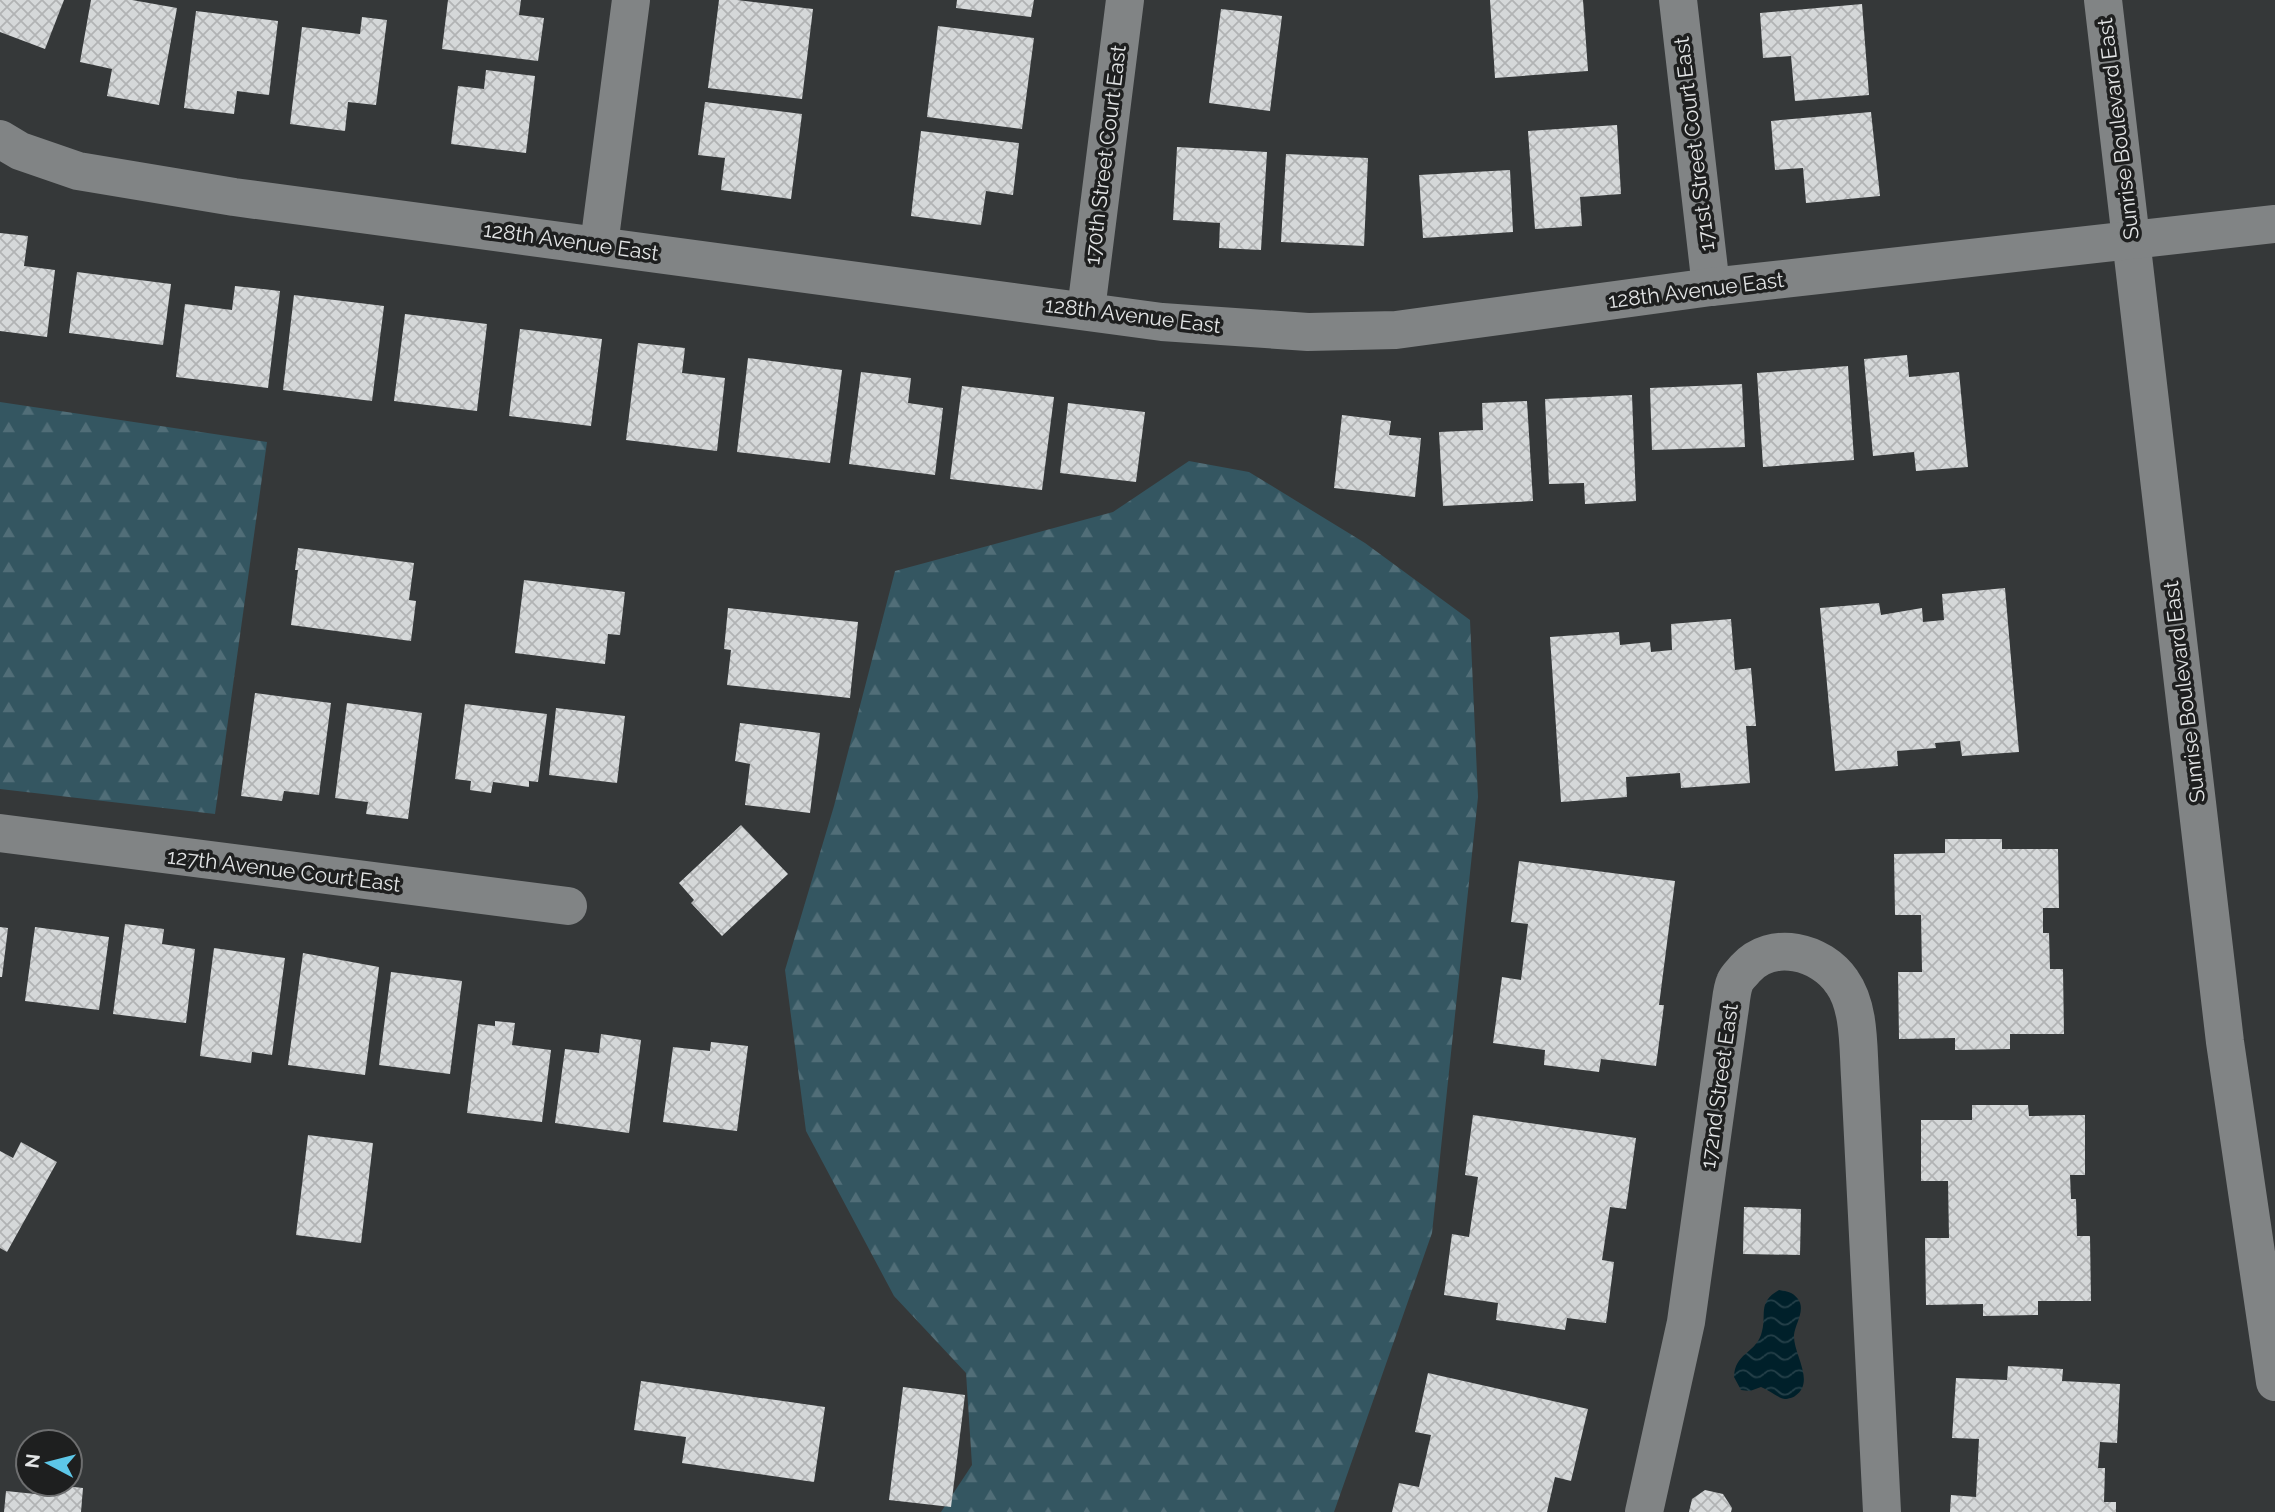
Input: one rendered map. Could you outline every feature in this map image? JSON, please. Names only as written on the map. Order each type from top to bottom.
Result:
[{"type":"street","points":[[599,245],[631,0]]},
{"type":"street","name":"170th Street Court East","points":[[1086,310],[1125,0]]},
{"type":"street","name":"171st Street Court East","points":[[1678,0],[1711,287]]},
{"type":"street","name":"Sunrise Boulevard East","points":[[2103,0],[2225,1042],[2275,1382]]},
{"type":"street","name":"128th Avenue East","points":[[0,139],[20,151],[78,171],[234,197],[1162,322],[1308,332],[1396,330],[1711,287],[2275,225]]},
{"type":"street","name":"127th Avenue Court East","points":[[0,833],[568,906]]},
{"type":"street","name":"172nd Street East","points":[[1644,1512],[1686,1322],[1736,980],[1755,958],[1777,951],[1806,954],[1827,964],[1844,984],[1853,1009],[1860,1077],[1882,1512]]},
{"type":"green space","points":[[0,402],[267,442],[215,814],[0,789]]},
{"type":"green space","points":[[1189,461],[1249,472],[1365,543],[1470,620],[1478,797],[1432,1233],[1334,1512],[941,1512],[972,1465],[966,1373],[894,1296],[806,1131],[785,970],[834,806],[895,571],[1113,512]]},
{"type":"water","points":[[1779,1290],[1794,1295],[1801,1308],[1794,1335],[1804,1383],[1795,1396],[1785,1399],[1761,1387],[1750,1391],[1741,1390],[1734,1377],[1741,1358],[1761,1335],[1767,1300]]},
{"type":"building","points":[[0,0],[64,0],[45,49],[0,32]]},
{"type":"building","points":[[91,0],[132,0],[177,8],[159,105],[107,96],[112,69],[80,62]]},
{"type":"building","points":[[448,0],[521,0],[519,15],[544,18],[538,61],[442,49]]},
{"type":"building","points":[[719,0],[813,9],[802,99],[708,88]]},
{"type":"building","points":[[957,0],[1034,0],[1031,17],[956,8]]},
{"type":"building","points":[[1490,0],[1583,0],[1588,71],[1495,78]]},
{"type":"building","points":[[1862,4],[1869,95],[1795,101],[1791,56],[1763,58],[1760,13]]},
{"type":"building","points":[[1221,9],[1282,16],[1270,111],[1209,103]]},
{"type":"building","points":[[196,11],[278,21],[269,95],[237,91],[234,114],[184,108]]},
{"type":"building","points":[[362,17],[387,20],[376,105],[348,102],[345,131],[290,124],[302,27],[360,34]]},
{"type":"building","points":[[938,26],[1034,38],[1022,129],[927,117]]},
{"type":"building","points":[[486,70],[535,76],[526,153],[451,144],[458,86],[484,89]]},
{"type":"building","points":[[705,102],[802,114],[791,199],[721,190],[725,158],[698,155]]},
{"type":"building","points":[[1871,112],[1880,196],[1806,203],[1803,168],[1775,170],[1771,121]]},
{"type":"building","points":[[1617,125],[1621,194],[1580,197],[1582,226],[1535,229],[1528,131]]},
{"type":"building","points":[[921,131],[1019,143],[1013,195],[986,191],[981,225],[911,216]]},
{"type":"building","points":[[1177,147],[1267,152],[1261,250],[1219,248],[1220,223],[1173,220]]},
{"type":"building","points":[[1286,154],[1368,158],[1364,246],[1281,242]]},
{"type":"building","points":[[1510,170],[1513,232],[1423,238],[1419,175]]},
{"type":"building","points":[[0,233],[28,236],[24,266],[55,270],[47,337],[0,331]]},
{"type":"building","points":[[77,272],[171,284],[163,345],[69,333]]},
{"type":"building","points":[[235,286],[280,291],[268,388],[176,377],[185,304],[232,310]]},
{"type":"building","points":[[294,295],[384,306],[372,401],[283,390]]},
{"type":"building","points":[[405,314],[487,324],[477,411],[394,401]]},
{"type":"building","points":[[520,329],[602,339],[591,426],[509,416]]},
{"type":"building","points":[[638,343],[685,348],[682,373],[725,378],[717,451],[626,440]]},
{"type":"building","points":[[1907,355],[1909,377],[1959,372],[1968,467],[1916,471],[1914,452],[1873,456],[1864,359]]},
{"type":"building","points":[[748,358],[842,370],[830,463],[737,452]]},
{"type":"building","points":[[1848,366],[1854,460],[1763,467],[1757,373]]},
{"type":"building","points":[[861,372],[911,378],[908,403],[943,408],[935,475],[849,464]]},
{"type":"building","points":[[1742,384],[1745,447],[1652,450],[1650,388]]},
{"type":"building","points":[[962,386],[1054,397],[1042,490],[950,479]]},
{"type":"building","points":[[1632,395],[1636,501],[1585,504],[1584,483],[1549,484],[1545,399]]},
{"type":"building","points":[[1527,401],[1533,501],[1443,506],[1439,432],[1483,430],[1482,403]]},
{"type":"building","points":[[1068,403],[1145,412],[1136,482],[1060,473]]},
{"type":"building","points":[[1342,415],[1391,421],[1389,435],[1421,438],[1415,497],[1334,488]]},
{"type":"building","points":[[298,548],[414,563],[409,600],[416,601],[411,641],[291,625]]},
{"type":"building","points":[[524,580],[625,592],[620,635],[608,634],[605,664],[515,653]]},
{"type":"building","points":[[2005,588],[2019,752],[1962,756],[1960,741],[1935,743],[1936,748],[1897,751],[1898,766],[1835,771],[1820,608],[1879,603],[1881,615],[1922,608],[1923,622],[1944,620],[1942,594]]},
{"type":"building","points":[[728,608],[858,622],[850,698],[727,685],[731,650],[724,649]]},
{"type":"building","points":[[1731,619],[1735,670],[1751,668],[1756,726],[1746,726],[1750,783],[1681,788],[1680,773],[1626,777],[1627,797],[1561,802],[1550,637],[1619,632],[1620,645],[1650,642],[1651,652],[1672,650],[1671,624]]},
{"type":"building","points":[[255,693],[331,703],[319,795],[284,791],[282,801],[241,796]]},
{"type":"building","points":[[347,703],[422,713],[408,819],[366,814],[368,802],[335,798]]},
{"type":"building","points":[[465,704],[547,714],[538,782],[529,781],[529,787],[493,782],[491,793],[470,790],[471,781],[455,779]]},
{"type":"building","points":[[556,708],[625,716],[617,783],[549,775]]},
{"type":"building","points":[[740,723],[820,733],[810,813],[745,805],[750,764],[735,761]]},
{"type":"building","points":[[741,825],[788,874],[722,936],[691,903],[694,900],[679,883]]},
{"type":"building","points":[[1945,839],[2002,839],[2002,849],[2058,849],[2059,908],[2043,908],[2043,933],[2049,933],[2050,969],[2063,969],[2064,1034],[2010,1034],[2010,1049],[1955,1050],[1955,1038],[1899,1039],[1898,972],[1922,972],[1921,915],[1895,915],[1894,854],[1945,853]]},
{"type":"building","points":[[1519,861],[1675,881],[1659,1005],[1664,1005],[1656,1066],[1601,1059],[1599,1072],[1544,1065],[1545,1050],[1493,1043],[1502,977],[1521,980],[1528,924],[1511,922]]},
{"type":"building","points":[[125,924],[164,929],[162,944],[195,949],[186,1023],[113,1014]]},
{"type":"building","points":[[0,927],[8,928],[2,977],[0,977]]},
{"type":"building","points":[[35,927],[109,937],[99,1010],[25,1001]]},
{"type":"building","points":[[214,948],[285,958],[272,1055],[252,1052],[251,1063],[200,1056]]},
{"type":"building","points":[[303,953],[379,967],[365,1075],[288,1065]]},
{"type":"building","points":[[391,972],[462,981],[450,1074],[379,1065]]},
{"type":"building","points":[[495,1021],[515,1023],[512,1045],[551,1050],[542,1122],[467,1113],[478,1024],[495,1026]]},
{"type":"building","points":[[601,1034],[641,1040],[629,1133],[555,1123],[565,1049],[599,1053]]},
{"type":"building","points":[[711,1042],[748,1046],[737,1131],[663,1122],[673,1047],[710,1051]]},
{"type":"building","points":[[1972,1105],[2028,1105],[2029,1116],[2085,1115],[2085,1175],[2070,1175],[2071,1199],[2076,1199],[2077,1236],[2090,1236],[2091,1301],[2038,1301],[2038,1315],[1983,1316],[1983,1304],[1926,1305],[1925,1238],[1949,1238],[1948,1181],[1921,1181],[1921,1120],[1972,1120]]},
{"type":"building","points":[[1473,1115],[1636,1138],[1626,1209],[1610,1207],[1602,1260],[1614,1262],[1606,1323],[1567,1318],[1565,1330],[1496,1320],[1498,1303],[1444,1295],[1452,1234],[1469,1237],[1478,1177],[1465,1175]]},
{"type":"building","points":[[308,1135],[373,1143],[361,1243],[296,1235]]},
{"type":"building","points":[[21,1142],[57,1162],[7,1252],[0,1248],[0,1151],[13,1158]]},
{"type":"building","points":[[1744,1207],[1801,1209],[1800,1255],[1743,1254]]},
{"type":"building","points":[[2008,1366],[2063,1369],[2062,1381],[2120,1384],[2117,1443],[2100,1442],[2098,1468],[2105,1468],[2104,1502],[2116,1502],[2116,1512],[1950,1512],[1951,1495],[1976,1497],[1979,1439],[1952,1438],[1956,1378],[2007,1380]]},
{"type":"building","points":[[1428,1373],[1588,1409],[1571,1481],[1555,1477],[1547,1512],[1392,1512],[1399,1483],[1419,1487],[1431,1435],[1415,1432]]},
{"type":"building","points":[[641,1381],[825,1407],[814,1482],[682,1463],[686,1437],[634,1430]]},
{"type":"building","points":[[903,1387],[965,1395],[951,1507],[889,1500]]},
{"type":"building","points":[[1705,1490],[1723,1494],[1732,1508],[1731,1512],[1689,1512],[1692,1499]]},
{"type":"building","points":[[6,1491],[14,1492],[14,1498],[82,1498],[81,1512],[4,1512]]}]
